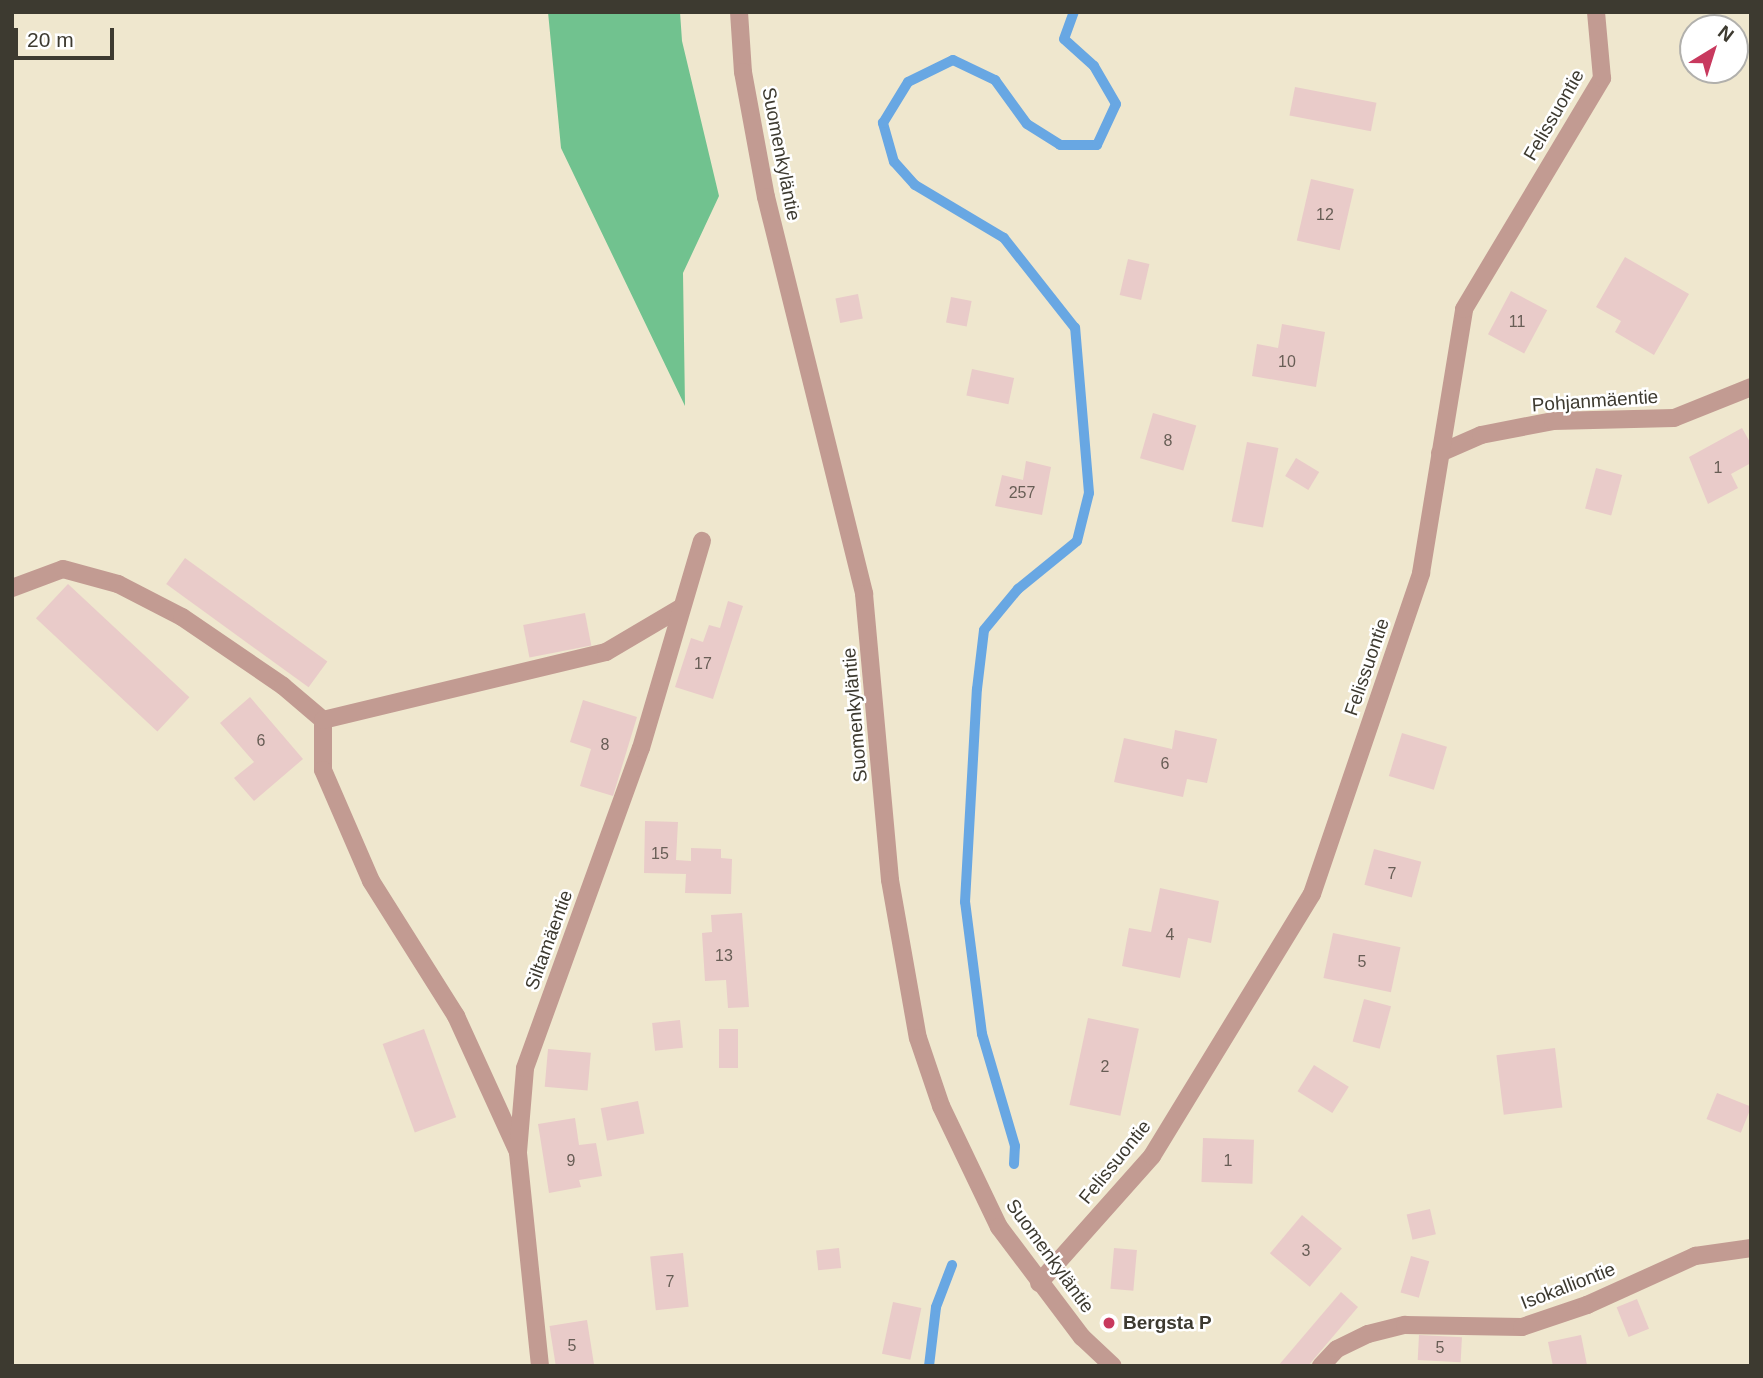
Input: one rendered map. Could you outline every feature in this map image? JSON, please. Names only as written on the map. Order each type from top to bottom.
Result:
[{"type":"street","name":"Suomenkyläntie","points":[[739,12],[743,72],[766,197],[864,594],[890,880],[918,1038],[968,1168],[999,1227],[1082,1337],[1114,1366]]},
{"type":"street","name":"Felissuontie","points":[[1039,1283],[1152,1156],[1312,894],[1421,573],[1464,309],[1602,78],[1596,12]]},
{"type":"street","name":"Pohjanmäentie","points":[[1440,453],[1481,435],[1553,421],[1674,418],[1751,387]]},
{"type":"street","name":"Siltamäentie","points":[[540,1366],[518,1152],[525,1068],[641,748],[702,541]]},
{"type":"street","points":[[12,588],[63,569],[118,584],[182,617],[283,686],[323,720],[323,770],[371,881],[456,1016],[518,1152]]},
{"type":"street","points":[[323,720],[606,652],[682,607]]},
{"type":"street","name":"Isokalliontie","points":[[1321,1366],[1337,1349],[1368,1334],[1405,1325],[1522,1327],[1587,1305],[1695,1256],[1751,1248]]},
{"type":"green space","points":[[548,12],[680,12],[682,41],[719,196],[683,273],[685,406],[561,148]]},
{"type":"building","points":[[1295,87],[1376,103],[1371,131],[1289,115]]},
{"type":"building","points":[[1311,179],[1354,189],[1340,250],[1297,240]]},
{"type":"building","points":[[1625,257],[1689,294],[1654,355],[1615,332],[1621,321],[1596,307]]},
{"type":"building","points":[[1128,259],[1149,264],[1141,300],[1120,295]]},
{"type":"building","points":[[1511,291],[1547,310],[1524,354],[1488,334]]},
{"type":"building","points":[[858,294],[863,319],[840,323],[835,298]]},
{"type":"building","points":[[951,297],[972,301],[967,327],[946,323]]},
{"type":"building","points":[[1282,324],[1325,332],[1316,387],[1252,376],[1257,344],[1278,348]]},
{"type":"building","points":[[972,369],[1014,378],[1008,404],[966,395]]},
{"type":"building","points":[[1153,413],[1196,425],[1183,471],[1140,458]]},
{"type":"building","points":[[1742,428],[1751,444],[1751,463],[1731,474],[1738,488],[1708,504],[1689,457]]},
{"type":"building","points":[[1247,442],[1278,448],[1263,528],[1232,522]]},
{"type":"building","points":[[1296,458],[1319,472],[1308,490],[1285,476]]},
{"type":"building","points":[[1026,461],[1051,467],[1042,515],[995,506],[1002,475],[1023,480]]},
{"type":"building","points":[[1596,468],[1622,475],[1611,516],[1585,509]]},
{"type":"building","points":[[185,558],[327,661],[309,687],[166,584]]},
{"type":"building","points":[[68,584],[189,697],[157,732],[36,618]]},
{"type":"building","points":[[728,601],[743,606],[713,699],[675,687],[691,638],[703,642],[709,625],[720,628]]},
{"type":"building","points":[[585,613],[591,645],[529,657],[523,625]]},
{"type":"building","points":[[250,697],[303,759],[254,801],[234,778],[254,762],[220,723]]},
{"type":"building","points":[[583,700],[637,717],[613,796],[580,786],[591,749],[570,742]]},
{"type":"building","points":[[1175,730],[1217,739],[1207,783],[1187,779],[1183,797],[1114,782],[1124,738],[1172,749]]},
{"type":"building","points":[[1402,733],[1447,747],[1434,790],[1389,776]]},
{"type":"building","points":[[645,821],[678,822],[676,860],[691,861],[691,848],[721,849],[721,858],[732,859],[731,894],[685,893],[686,874],[644,873]]},
{"type":"building","points":[[1374,849],[1421,862],[1412,897],[1364,885]]},
{"type":"building","points":[[1160,888],[1219,901],[1211,943],[1188,938],[1180,978],[1122,966],[1129,928],[1151,932]]},
{"type":"building","points":[[742,913],[749,1007],[728,1008],[726,980],[705,981],[702,933],[712,932],[711,915]]},
{"type":"building","points":[[1333,933],[1400,947],[1391,992],[1323,978]]},
{"type":"building","points":[[1364,999],[1391,1006],[1380,1049],[1353,1042]]},
{"type":"building","points":[[1088,1018],[1139,1029],[1120,1116],[1069,1105]]},
{"type":"building","points":[[680,1020],[683,1048],[655,1051],[652,1023]]},
{"type":"building","points":[[424,1029],[456,1117],[415,1132],[383,1044]]},
{"type":"building","points":[[719,1029],[738,1029],[738,1068],[719,1068]]},
{"type":"building","points":[[1555,1048],[1562,1108],[1504,1115],[1496,1055]]},
{"type":"building","points":[[548,1049],[591,1053],[588,1091],[545,1087]]},
{"type":"building","points":[[1314,1065],[1349,1087],[1332,1113],[1298,1091]]},
{"type":"building","points":[[1717,1093],[1751,1107],[1741,1133],[1707,1119]]},
{"type":"building","points":[[638,1101],[644,1133],[607,1141],[601,1108]]},
{"type":"building","points":[[575,1118],[579,1145],[596,1143],[602,1176],[579,1180],[581,1187],[549,1193],[538,1124]]},
{"type":"building","points":[[1203,1138],[1254,1140],[1252,1184],[1201,1182]]},
{"type":"building","points":[[1430,1209],[1436,1234],[1412,1240],[1407,1214]]},
{"type":"building","points":[[1302,1215],[1342,1248],[1310,1287],[1270,1253]]},
{"type":"building","points":[[839,1248],[841,1268],[818,1270],[816,1250]]},
{"type":"building","points":[[1114,1248],[1137,1250],[1133,1291],[1110,1289]]},
{"type":"building","points":[[683,1253],[689,1307],[656,1310],[650,1256]]},
{"type":"building","points":[[1411,1256],[1429,1261],[1419,1298],[1401,1293]]},
{"type":"building","points":[[1341,1292],[1358,1307],[1308,1366],[1278,1366]]},
{"type":"building","points":[[1637,1299],[1649,1329],[1629,1337],[1617,1307]]},
{"type":"building","points":[[893,1302],[921,1308],[910,1360],[882,1354]]},
{"type":"building","points":[[587,1320],[594,1366],[556,1366],[549,1326]]},
{"type":"building","points":[[1419,1335],[1462,1337],[1461,1362],[1418,1360]]},
{"type":"building","points":[[1581,1335],[1587,1365],[1553,1366],[1548,1342]]},
{"type":"waterway","points":[[1014,1164],[1015,1146],[982,1034],[965,902],[977,689],[984,630],[1018,589],[1077,541],[1089,493],[1075,328],[1004,238],[915,185],[894,162],[883,123],[908,82],[953,60],[995,80],[1027,124],[1060,145],[1097,145],[1116,104],[1094,66],[1064,39],[1074,12]]},
{"type":"waterway","points":[[929,1366],[936,1307],[952,1265]]},
{"type":"place","name":"Bergsta P","points":[[1109,1323]]}]
